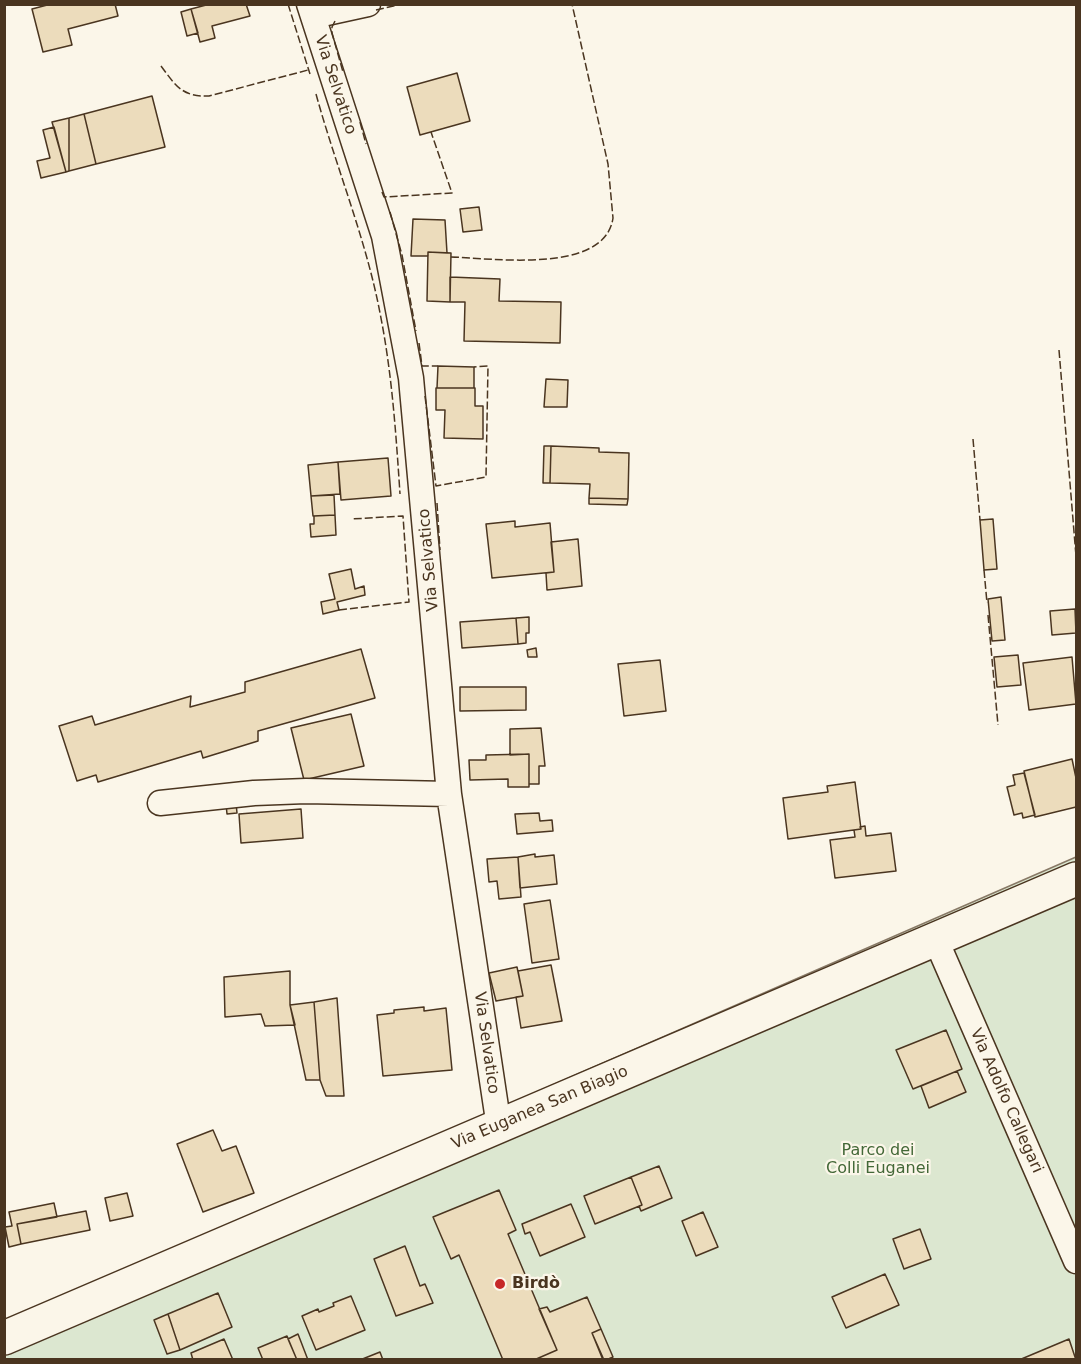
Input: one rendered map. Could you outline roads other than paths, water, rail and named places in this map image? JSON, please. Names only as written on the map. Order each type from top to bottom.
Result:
[{"type":"main road","name":"Via Euganea San Biagio","points":[[4,1338],[1077,879]]},
{"type":"street","points":[[311,10],[368,4]]},
{"type":"street","name":"Via Selvatico","points":[[311,10],[384,236],[411,378],[449,794],[499,1127]]},
{"type":"street","points":[[160,803],[285,792],[449,794]]},
{"type":"street","name":"Via Adolfo Callegari","points":[[936,940],[1077,1261]]},
{"type":"place","name":"Birdò","points":[[500,1284]]},
{"type":"park label","name":"Parco dei Colli Euganei","points":[[878,1160]]}]
